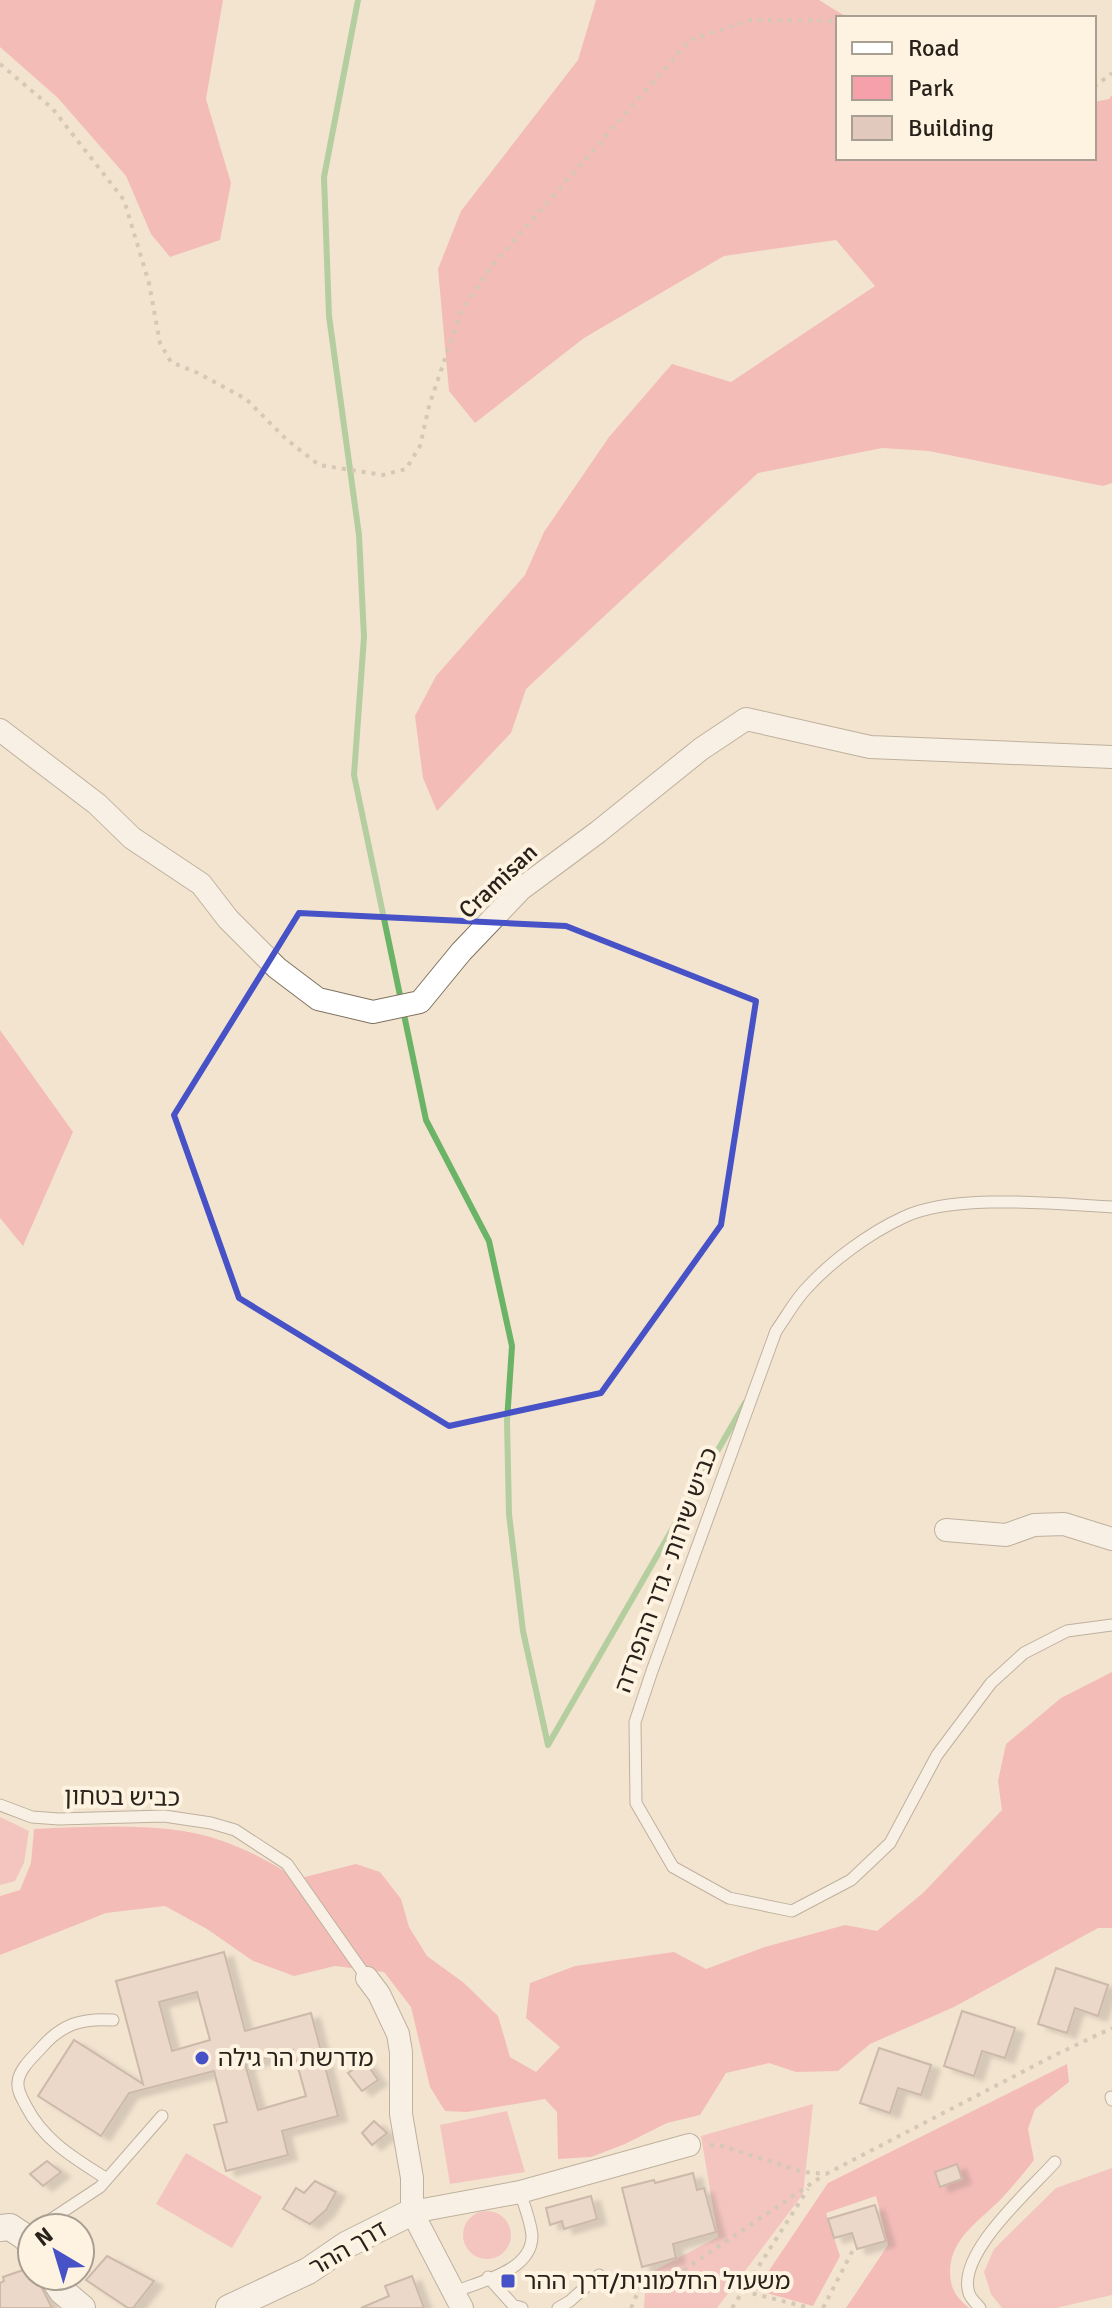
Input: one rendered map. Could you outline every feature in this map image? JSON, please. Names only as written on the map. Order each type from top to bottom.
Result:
[{"type":"street","name":"Cramisan","points":[[0,730],[97,804],[132,838],[201,884],[228,919],[277,968],[318,999],[373,1012],[420,1002],[461,952],[521,889],[701,749],[746,719],[870,747],[1112,757]]},
{"type":"street","points":[[946,1530],[1006,1535],[1034,1525],[1064,1524],[1112,1539]]},
{"type":"street","points":[[367,1978],[379,1994],[398,2034],[401,2114],[412,2178],[412,2212],[520,2192],[689,2145]]},
{"type":"street","name":"דרך ההר","points":[[229,2308],[308,2271],[346,2245],[412,2212],[458,2300]]},
{"type":"street","points":[[63,2292],[82,2308]]},
{"type":"lane","name":"כביש שירות - גדר ההפרדה","points":[[1112,1207],[990,1202],[905,1216],[860,1243],[805,1290],[776,1331],[635,1722],[636,1803],[673,1867],[729,1898],[792,1911],[851,1880],[890,1843],[937,1755],[991,1683],[1024,1653],[1067,1631],[1112,1625]]},
{"type":"lane","name":"כביש בטחון","points":[[0,1805],[32,1817],[164,1816],[235,1830],[287,1864],[367,1978]]},
{"type":"lane","points":[[107,2179],[48,2139],[26,2107],[18,2081],[25,2066],[61,2029],[89,2019],[113,2020]]},
{"type":"lane","points":[[57,2212],[87,2197],[107,2179],[162,2116]]},
{"type":"lane","points":[[980,2308],[969,2294],[968,2270],[980,2245],[1055,2162]]},
{"type":"lane","points":[[458,2300],[488,2277],[520,2264],[528,2251],[532,2235],[520,2192]]},
{"type":"lane","points":[[558,2308],[599,2275]]},
{"type":"lane","points":[[488,2277],[513,2305],[522,2308]]},
{"type":"path","points":[[0,64],[52,108],[124,200],[149,283],[160,343],[171,362],[246,399],[286,439],[319,465],[383,475],[406,469],[420,446],[429,406],[461,311],[490,268],[690,40],[751,20],[836,21]]},
{"type":"path","points":[[1096,85],[1112,73]]},
{"type":"path","points":[[631,2308],[640,2287],[675,2276],[826,2174],[1112,2028]]},
{"type":"path","points":[[689,2145],[722,2146],[803,2172],[826,2174]]},
{"type":"path","points":[[732,2308],[810,2186]]},
{"type":"path","points":[[823,2308],[855,2246]]},
{"type":"path","points":[[743,2291],[810,2308]]},
{"type":"highlighted area","points":[[299,913],[566,926],[756,1001],[721,1225],[601,1393],[449,1426],[239,1298],[174,1115]]},
{"type":"green space","points":[[0,1817],[29,1831],[24,1863],[15,1881],[0,1885]]},
{"type":"green space","points":[[813,2104],[803,2194],[717,2308],[644,2308],[646,2275],[718,2237],[701,2136]]},
{"type":"green space","points":[[507,2111],[525,2172],[450,2184],[440,2125]]},
{"type":"green space","points":[[186,2153],[262,2197],[232,2248],[156,2204]]},
{"type":"green space","points":[[1112,2168],[1112,2295],[1056,2308],[1002,2308],[991,2294],[984,2272],[994,2249],[1056,2188]]},
{"type":"green space","points":[[487,2211],[504,2218],[511,2235],[504,2252],[487,2259],[470,2252],[463,2235],[470,2218]]},
{"type":"shaded area","points":[[0,0],[223,0],[206,99],[231,183],[220,240],[170,257],[151,234],[126,176],[58,98],[0,47]]},
{"type":"shaded area","points":[[596,0],[819,0],[845,16],[836,16],[836,160],[1096,160],[1096,102],[1109,99],[1112,95],[1112,483],[1103,486],[929,451],[882,448],[758,473],[526,689],[511,733],[437,811],[423,778],[415,716],[436,676],[525,575],[544,532],[609,437],[672,364],[731,382],[875,286],[836,240],[724,256],[584,338],[475,423],[449,391],[438,269],[461,211],[578,60]]},
{"type":"shaded area","points":[[0,1030],[73,1132],[23,1246],[0,1218]]},
{"type":"shaded area","points":[[1112,1672],[1112,1928],[1098,1928],[954,2007],[870,2044],[838,2071],[796,2072],[769,2063],[726,2073],[700,2115],[667,2123],[591,2157],[558,2159],[557,2112],[545,2099],[467,2112],[445,2111],[430,2087],[411,2007],[384,1972],[335,1966],[294,1976],[253,1961],[207,1929],[165,1906],[106,1913],[0,1955],[0,1896],[20,1890],[31,1863],[34,1829],[128,1827],[198,1834],[243,1849],[297,1879],[356,1864],[380,1872],[401,1899],[409,1927],[427,1956],[464,1983],[498,2016],[510,2057],[536,2072],[560,2047],[526,2018],[530,1983],[575,1966],[674,1952],[706,1969],[765,1947],[845,1925],[877,1931],[923,1893],[1002,1810],[998,1781],[1006,1744],[1061,1698]]},
{"type":"shaded area","points":[[1067,2064],[1069,2082],[1035,2109],[1028,2129],[1034,2160],[955,2248],[951,2283],[957,2296],[969,2308],[846,2308],[888,2245],[876,2196],[826,2213],[840,2256],[813,2306],[756,2290],[828,2183]]},
{"type":"building","name":"מדרשת הר גילה","points":[[224,1952],[245,2031],[311,2013],[338,2116],[282,2131],[288,2155],[226,2171],[214,2125],[227,2122],[214,2071],[129,2093],[101,2136],[38,2096],[74,2040],[143,2084],[116,1981]],"holes":[[[197,1992],[210,2040],[172,2051],[159,2002]],[[293,2050],[306,2096],[258,2110],[245,2064]]]},
{"type":"building","points":[[1056,1968],[1108,1985],[1098,2016],[1075,2008],[1067,2033],[1038,2024]]},
{"type":"building","points":[[962,2011],[1015,2028],[1005,2058],[982,2051],[974,2076],[944,2066]]},
{"type":"building","points":[[879,2048],[931,2065],[921,2095],[898,2088],[890,2113],[860,2103]]},
{"type":"building","points":[[365,2061],[378,2080],[362,2091],[348,2073]]},
{"type":"building","points":[[374,2121],[387,2133],[372,2145],[362,2133]]},
{"type":"building","points":[[47,2161],[61,2172],[43,2186],[30,2174]]},
{"type":"building","points":[[957,2164],[962,2179],[940,2187],[935,2172]]},
{"type":"building","points":[[693,2173],[697,2190],[704,2188],[716,2232],[673,2244],[676,2258],[642,2267],[622,2188]]},
{"type":"building","points":[[315,2181],[336,2192],[326,2210],[310,2224],[283,2209],[296,2188],[304,2193]]},
{"type":"building","points":[[591,2196],[597,2219],[564,2229],[562,2221],[550,2225],[546,2208]]},
{"type":"building","points":[[875,2205],[886,2241],[857,2249],[852,2233],[834,2238],[828,2219]]},
{"type":"building","points":[[107,2256],[154,2281],[133,2308],[128,2308],[96,2287],[96,2269]]},
{"type":"building","points":[[16,2273],[16,2292],[44,2292],[52,2308],[0,2308],[0,2283],[4,2281],[3,2277]]},
{"type":"building","points":[[412,2276],[424,2308],[361,2308],[389,2296],[385,2286]]},
{"type":"waterway","points":[[358,0],[324,177],[329,316],[359,535],[364,637],[354,775],[426,1120],[489,1241],[512,1346],[507,1421],[509,1514],[523,1631],[548,1745],[745,1403]]},
{"type":"place","name":"מדרשת הר גילה","points":[[202,2058]]},
{"type":"place","name":"משעול החלמונית/דרך ההר","points":[[508,2281]]}]
